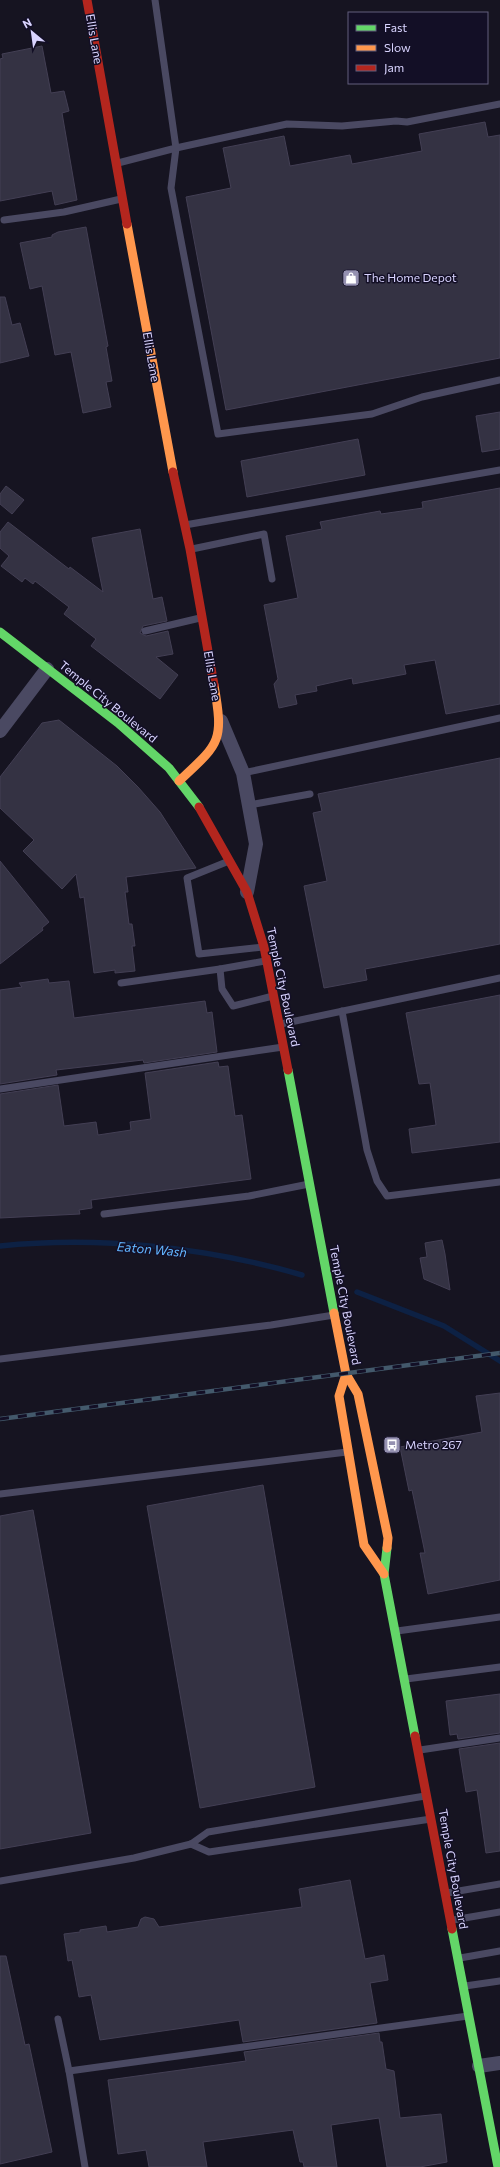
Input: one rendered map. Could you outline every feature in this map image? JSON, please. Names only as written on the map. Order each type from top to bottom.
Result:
[{"type":"main road","name":"Ellis Lane","points":[[87,0],[167,448],[190,549],[219,714],[218,739],[208,754],[179,781]]},
{"type":"main road","name":"Temple City Boulevard","points":[[0,632],[118,723],[169,768],[197,802],[247,892],[267,960],[323,1260],[346,1374],[358,1394],[388,1538],[384,1574],[428,1796],[450,1921],[498,2167]]},
{"type":"main road","name":"Temple City Boulevard","points":[[346,1374],[339,1396],[364,1545],[384,1574]]},
{"type":"street","points":[[0,731],[47,669]]},
{"type":"street","name":"Ellis Lane","points":[[219,714],[243,772],[256,844],[247,892]]},
{"type":"street","points":[[479,2066],[500,2063]]},
{"type":"lane","points":[[155,0],[176,148],[171,188],[218,434],[372,414],[422,397],[500,380]]},
{"type":"lane","points":[[116,163],[176,148],[287,124],[342,126],[396,120],[408,122],[500,104]]},
{"type":"lane","points":[[4,220],[64,212],[123,199]]},
{"type":"lane","points":[[185,525],[500,470]]},
{"type":"lane","points":[[190,549],[264,534],[272,580]]},
{"type":"lane","points":[[145,631],[202,618]]},
{"type":"lane","points":[[243,772],[500,718]]},
{"type":"lane","points":[[249,805],[310,794]]},
{"type":"lane","points":[[231,861],[187,878],[199,954],[264,947]]},
{"type":"lane","points":[[121,983],[220,969],[267,960]]},
{"type":"lane","points":[[220,969],[222,989],[234,1006],[273,996]]},
{"type":"lane","points":[[279,1024],[500,978]]},
{"type":"lane","points":[[342,1011],[367,1150],[377,1181],[387,1196],[500,1182]]},
{"type":"lane","points":[[0,1089],[283,1047]]},
{"type":"lane","points":[[104,1214],[249,1196],[309,1184]]},
{"type":"lane","points":[[0,1358],[271,1325],[333,1311]]},
{"type":"lane","points":[[0,1494],[348,1452]]},
{"type":"lane","points":[[395,1631],[500,1617]]},
{"type":"lane","points":[[404,1680],[500,1667]]},
{"type":"lane","points":[[418,1750],[500,1738]]},
{"type":"lane","points":[[0,1881],[134,1858],[191,1844],[208,1832],[428,1796]]},
{"type":"lane","points":[[191,1844],[209,1852],[432,1818]]},
{"type":"lane","points":[[445,1894],[500,1884]]},
{"type":"lane","points":[[450,1921],[500,1912]]},
{"type":"lane","points":[[458,1958],[500,1951]]},
{"type":"lane","points":[[463,1986],[500,1982]]},
{"type":"lane","points":[[70,2071],[468,2016]]},
{"type":"lane","points":[[58,2019],[70,2071],[85,2167]]},
{"type":"building","points":[[42,46],[51,93],[64,91],[69,111],[62,113],[77,200],[55,205],[52,191],[0,201],[0,59],[3,58],[2,54]]},
{"type":"building","name":"The Home Depot","points":[[485,122],[488,137],[500,135],[500,358],[226,410],[186,197],[231,188],[223,148],[284,136],[290,166],[350,155],[352,164],[422,151],[419,134]]},
{"type":"building","points":[[86,227],[108,346],[106,347],[112,381],[106,382],[111,407],[83,413],[71,352],[55,355],[42,286],[30,289],[20,243],[52,237],[52,235],[58,232]]},
{"type":"building","points":[[0,297],[5,297],[12,325],[20,323],[29,356],[0,363]]},
{"type":"building","points":[[500,412],[500,449],[482,452],[476,416]]},
{"type":"building","points":[[358,439],[365,475],[247,497],[241,461]]},
{"type":"building","points":[[6,486],[24,500],[12,514],[0,504],[0,494]]},
{"type":"building","points":[[500,488],[500,704],[446,714],[435,660],[404,665],[406,674],[353,684],[352,678],[316,686],[317,691],[295,695],[297,704],[279,708],[274,684],[278,679],[264,605],[298,598],[286,536],[322,529],[320,522],[380,511],[381,514],[423,508],[422,502]]},
{"type":"building","points":[[8,522],[69,569],[70,567],[103,592],[92,538],[140,529],[153,599],[162,597],[167,621],[143,626],[140,633],[146,636],[168,631],[173,654],[156,657],[178,675],[160,699],[91,646],[96,639],[64,614],[69,607],[35,581],[33,584],[25,578],[22,582],[1,566],[9,556],[0,548],[0,532]]},
{"type":"building","points":[[59,720],[117,766],[138,787],[160,812],[196,868],[126,877],[128,892],[125,892],[129,924],[132,924],[135,946],[132,946],[135,971],[115,973],[115,970],[94,973],[84,897],[80,898],[76,874],[62,889],[23,851],[34,840],[0,808],[0,777],[42,723]]},
{"type":"building","points":[[500,758],[500,944],[365,969],[367,980],[324,988],[304,886],[327,881],[313,813],[322,811],[318,794]]},
{"type":"building","points":[[0,861],[49,922],[42,928],[43,930],[0,964]]},
{"type":"building","points":[[48,979],[49,983],[69,981],[74,1018],[205,1001],[207,1013],[212,1012],[217,1052],[144,1063],[143,1060],[56,1070],[57,1075],[0,1084],[0,990],[22,987],[19,983]]},
{"type":"building","points":[[500,995],[500,1142],[412,1153],[409,1129],[436,1125],[430,1083],[419,1084],[406,1013]]},
{"type":"building","points":[[218,1062],[219,1067],[228,1066],[235,1116],[242,1115],[251,1179],[91,1200],[92,1208],[79,1210],[80,1214],[0,1218],[0,1094],[58,1085],[64,1126],[96,1122],[98,1135],[131,1130],[130,1122],[151,1119],[145,1073]]},
{"type":"building","points":[[442,1240],[450,1290],[424,1279],[420,1258],[427,1257],[425,1243]]},
{"type":"building","points":[[500,1393],[500,1580],[428,1594],[420,1553],[425,1553],[412,1490],[409,1491],[400,1447],[482,1432],[476,1396]]},
{"type":"building","points":[[263,1485],[315,1787],[200,1808],[147,1506]]},
{"type":"building","points":[[33,1510],[91,1833],[0,1849],[0,1516]]},
{"type":"building","points":[[500,1694],[500,1733],[458,1739],[457,1734],[450,1735],[446,1701]]},
{"type":"building","points":[[500,1743],[500,1851],[486,1853],[477,1790],[466,1792],[459,1749]]},
{"type":"building","points":[[350,1880],[365,1959],[384,1955],[388,1980],[370,1983],[377,2023],[243,2042],[239,2020],[100,2040],[91,1995],[79,1997],[72,1960],[68,1961],[64,1934],[106,1926],[107,1932],[138,1927],[141,1919],[145,1917],[154,1919],[159,1927],[302,1907],[299,1889]]},
{"type":"building","points":[[0,1956],[6,1956],[25,2045],[29,2044],[52,2152],[0,2164]]},
{"type":"building","points":[[379,2033],[380,2042],[382,2042],[386,2069],[394,2071],[400,2118],[441,2114],[447,2162],[420,2167],[387,2167],[379,2118],[331,2125],[337,2167],[304,2167],[303,2162],[300,2162],[293,2130],[203,2142],[207,2167],[149,2167],[146,2150],[118,2154],[108,2080],[246,2061],[244,2052]]},
{"type":"waterway","name":"Eaton Wash","points":[[0,1246],[76,1242],[152,1246],[228,1257],[266,1265],[302,1275]]},
{"type":"waterway","name":"Eaton Wash","points":[[357,1292],[444,1326],[500,1361]]},
{"type":"railway","points":[[0,1419],[500,1353]]},
{"type":"traffic: fast","points":[[0,632],[118,723],[169,768],[199,807]]},
{"type":"traffic: fast","points":[[288,1070],[334,1313]]},
{"type":"traffic: fast","points":[[387,1548],[384,1574],[415,1736]]},
{"type":"traffic: fast","points":[[452,1929],[498,2167]]},
{"type":"traffic: slow","points":[[127,224],[173,472]]},
{"type":"traffic: slow","points":[[179,781],[203,758],[211,749],[216,740],[219,719],[214,685]]},
{"type":"traffic: slow","points":[[334,1313],[346,1374],[358,1394],[388,1538],[387,1548]]},
{"type":"traffic: slow","points":[[346,1374],[339,1396],[364,1545],[384,1574]]},
{"type":"traffic: jam","points":[[87,0],[127,224]]},
{"type":"traffic: jam","points":[[173,472],[190,549],[214,685]]},
{"type":"traffic: jam","points":[[199,807],[247,892],[264,947],[288,1070]]},
{"type":"traffic: jam","points":[[415,1736],[452,1929]]},
{"type":"place","name":"The Home Depot","points":[[351,278]]},
{"type":"place","name":"Metro 267","points":[[392,1445]]}]
